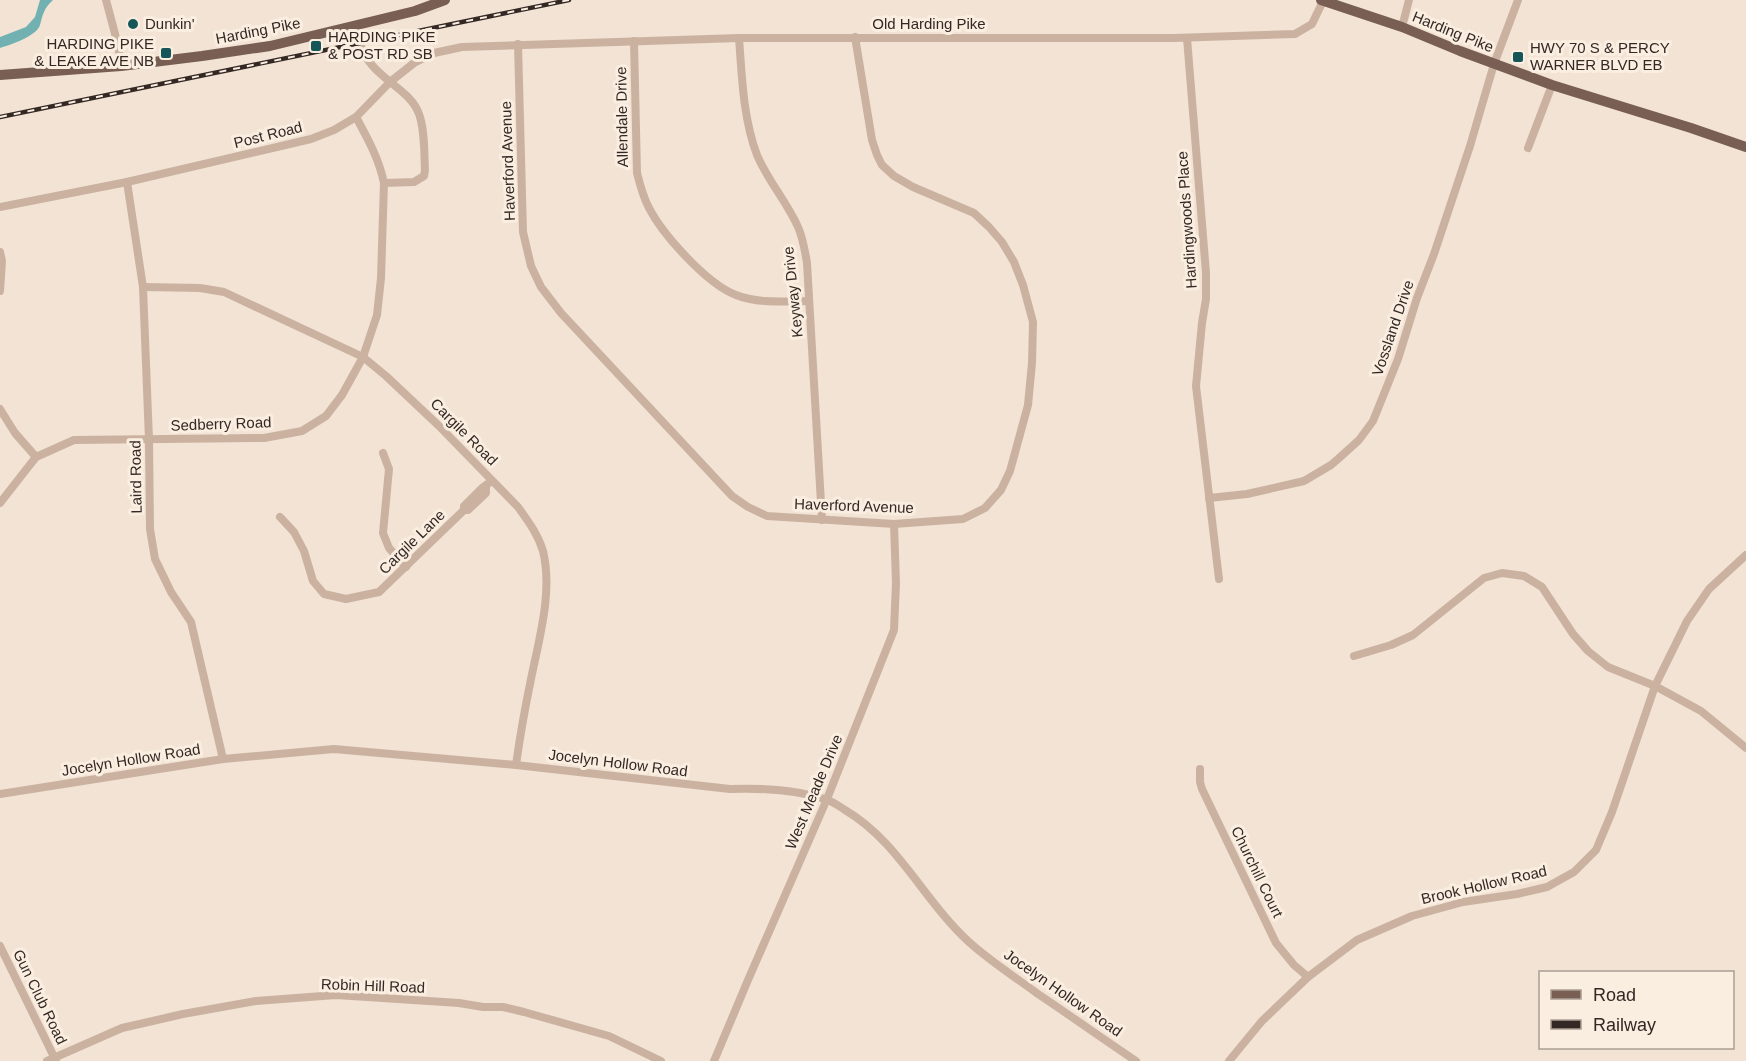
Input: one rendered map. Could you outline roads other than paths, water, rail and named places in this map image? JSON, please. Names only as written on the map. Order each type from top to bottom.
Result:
[{"type":"main road","name":"Harding Pike","points":[[0,75],[121,66],[270,46],[415,11],[445,0]]},
{"type":"main road","name":"Harding Pike","points":[[1322,0],[1402,27],[1552,85],[1677,123],[1746,147]]},
{"type":"street","points":[[105,0],[118,45],[121,66]]},
{"type":"street","name":"Old Harding Pike","points":[[518,44],[739,38],[1187,38],[1295,34],[1311,24],[1322,0]]},
{"type":"street","points":[[1402,27],[1409,0]]},
{"type":"street","name":"Vossland Drive","points":[[1209,498],[1247,494],[1304,481],[1338,459],[1359,440],[1373,421],[1398,359],[1470,146],[1494,64],[1518,0]]},
{"type":"street","points":[[355,26],[364,54],[380,74],[407,97],[419,114],[424,176],[414,182],[384,183]]},
{"type":"street","name":"Haverford Avenue","points":[[518,44],[524,232],[531,266],[541,287],[598,354],[732,496],[748,507],[768,516],[822,520],[894,524],[963,519],[985,508],[1001,490],[1010,470],[1028,405],[1033,322],[1014,262],[990,228],[974,213],[913,187],[894,176],[882,165],[872,140],[855,37]]},
{"type":"street","name":"Keyway Drive","points":[[739,38],[745,109],[751,134],[769,179],[799,229],[807,263],[822,520]]},
{"type":"street","name":"Hardingwoods Place","points":[[1187,38],[1206,273],[1206,299],[1200,335],[1196,386],[1219,579]]},
{"type":"street","name":"Allendale Drive","points":[[634,40],[637,173],[642,193],[659,224],[698,268],[718,285],[736,295],[764,301],[809,301]]},
{"type":"street","name":"Post Road","points":[[0,207],[127,182],[311,139],[334,130],[356,117],[390,82],[426,56],[447,49],[518,44]]},
{"type":"street","points":[[1528,148],[1552,85]]},
{"type":"street","name":"Sedberry Road","points":[[0,503],[36,457],[74,440],[264,438],[302,431],[327,416],[342,395],[363,357],[377,315],[381,278],[384,183],[376,153],[356,117]]},
{"type":"street","name":"Laird Road","points":[[127,182],[143,287],[150,529],[155,559],[171,591],[191,622],[223,759]]},
{"type":"street","points":[[0,252],[2,261],[0,291]]},
{"type":"street","name":"Cargile Road","points":[[143,287],[200,288],[224,292],[363,357],[438,425],[490,483],[518,507],[530,522],[544,554],[547,579],[542,627],[522,722],[516,765]]},
{"type":"street","points":[[0,409],[15,433],[36,457]]},
{"type":"street","points":[[383,453],[389,469],[383,533],[389,548],[406,567]]},
{"type":"street","name":"Cargile Lane","points":[[280,517],[294,532],[304,551],[314,581],[324,594],[346,599],[379,592],[464,510],[464,506],[482,488],[490,483]]},
{"type":"street","name":"West Meade Drive","points":[[714,1061],[828,799],[894,630],[896,583],[894,524]]},
{"type":"street","name":"Brook Hollow Road","points":[[1229,1061],[1262,1021],[1308,977],[1357,940],[1412,916],[1463,902],[1547,887],[1574,872],[1596,850],[1608,822],[1655,686],[1686,621],[1709,589],[1746,555]]},
{"type":"street","points":[[1354,656],[1391,645],[1413,635],[1484,578],[1502,573],[1524,576],[1542,587],[1573,634],[1588,651],[1608,667],[1655,686],[1701,711],[1746,748]]},
{"type":"street","name":"Jocelyn Hollow Road","points":[[0,794],[223,759],[334,749],[516,765],[704,787],[796,792],[828,799],[871,828],[970,943],[1024,984],[1136,1061]]},
{"type":"street","name":"Churchill Court","points":[[1200,769],[1202,789],[1276,943],[1294,965],[1308,977]]},
{"type":"street","name":"Gun Club Road","points":[[0,946],[52,1060]]},
{"type":"street","name":"Robin Hill Road","points":[[52,1060],[122,1028],[183,1014],[256,1001],[336,996],[502,1007],[609,1036],[661,1061]]},
{"type":"water","points":[[40,0],[53,0],[43,14],[38,29],[23,40],[0,48],[0,37],[26,27],[35,17]]},
{"type":"railway","points":[[0,117],[569,0]]},
{"type":"place","name":"Dunkin'","points":[[133,24]]},
{"type":"place","name":"HARDING PIKE & POST RD SB","points":[[316,46]]},
{"type":"place","name":"HARDING PIKE & LEAKE AVE NB","points":[[166,53]]},
{"type":"place","name":"HWY 70 S & PERCY WARNER BLVD EB","points":[[1518,57]]}]
